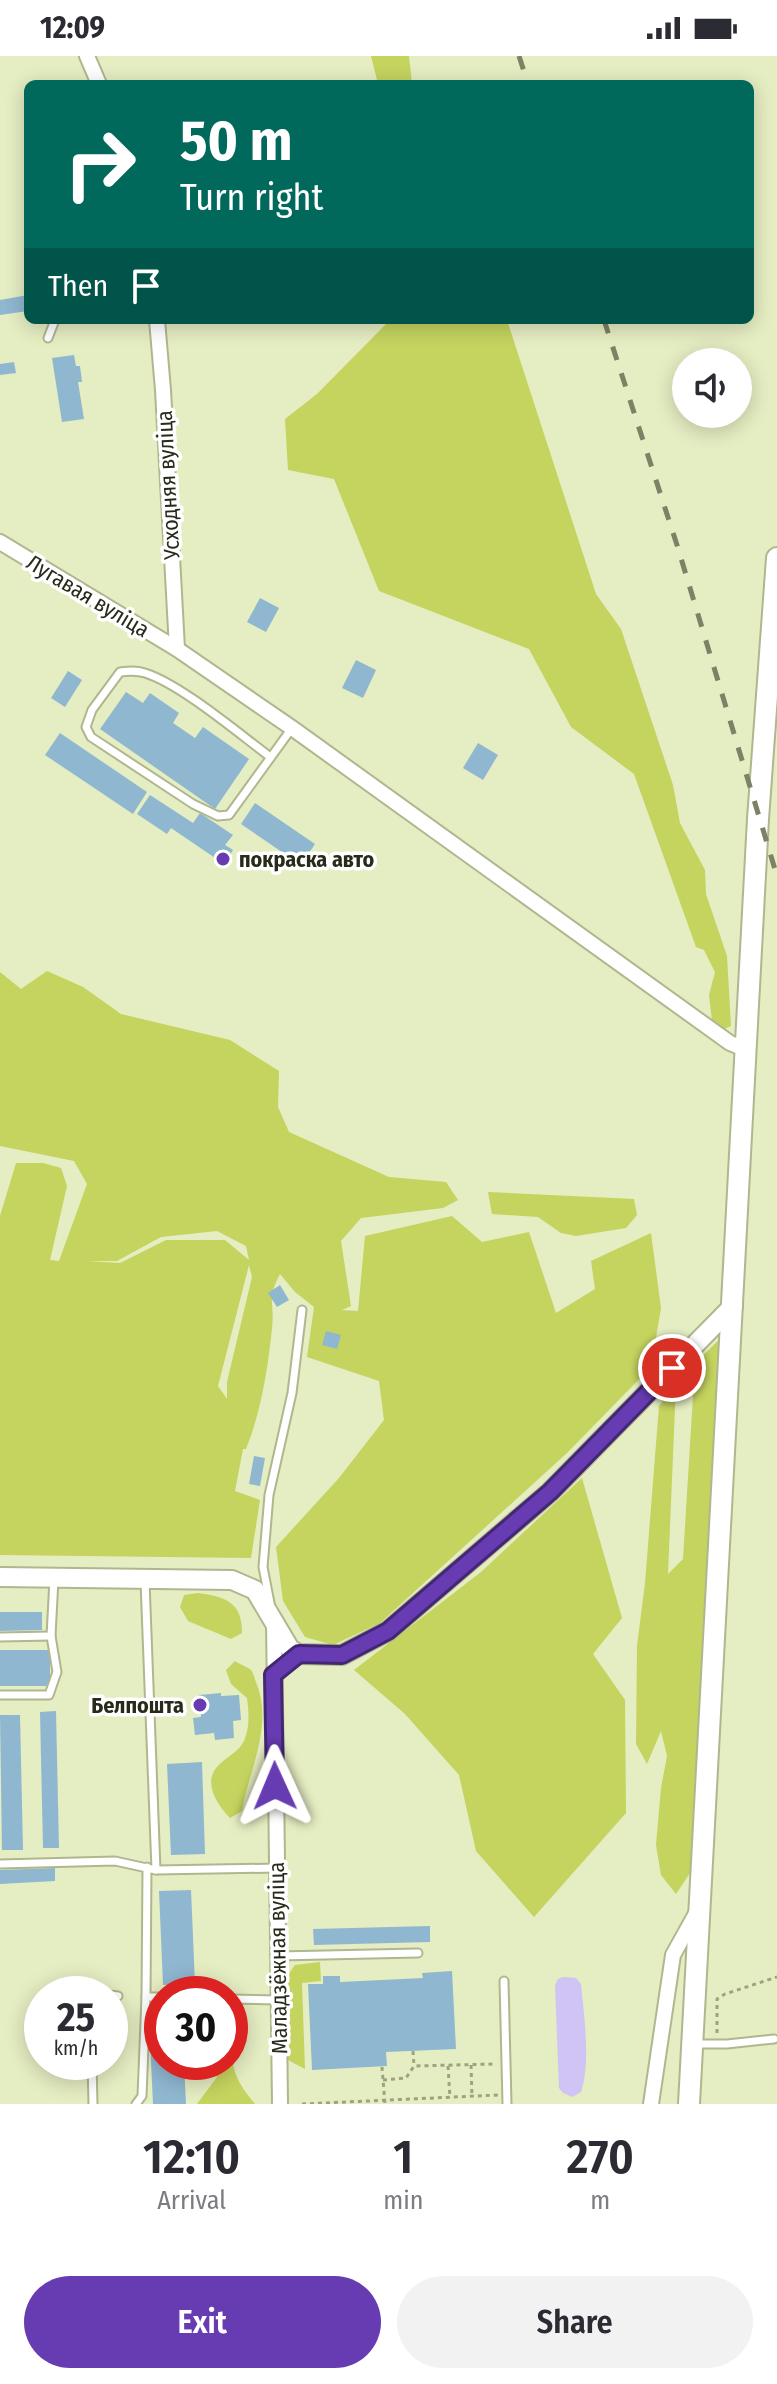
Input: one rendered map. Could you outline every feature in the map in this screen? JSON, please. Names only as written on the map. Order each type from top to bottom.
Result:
[{"type":"main road","points":[[689,2104],[758,819],[773,675],[777,558]]},
{"type":"street","points":[[87,56],[97,80]]},
{"type":"street","name":"Усходняя вуліца","points":[[157,324],[177,649]]},
{"type":"street","name":"Лугавая вуліца","points":[[0,542],[177,649],[730,1043],[747,1050]]},
{"type":"street","points":[[0,1577],[232,1580],[255,1590],[283,1640],[299,1654],[342,1655],[388,1631],[550,1492],[733,1306]]},
{"type":"street","name":"Маладзёжная вуліца","points":[[274,1620],[280,2104]]},
{"type":"street","points":[[273,1675],[299,1654]]},
{"type":"street","points":[[651,2104],[673,1955],[700,1906]]},
{"type":"lane","points":[[48,338],[53,324]]},
{"type":"lane","points":[[269,756],[183,693],[146,673],[120,672],[92,710],[86,727],[91,737],[193,804],[218,816],[229,815],[292,728]]},
{"type":"lane","points":[[274,1620],[263,1567],[269,1495],[292,1393],[302,1310]]},
{"type":"lane","points":[[0,1695],[49,1695],[57,1672],[51,1636],[54,1579]]},
{"type":"lane","points":[[145,1579],[156,1870]]},
{"type":"lane","points":[[0,1637],[51,1636]]},
{"type":"lane","points":[[0,1864],[115,1861],[156,1870],[277,1868]]},
{"type":"lane","points":[[146,1976],[147,1867]]},
{"type":"lane","points":[[278,1956],[418,1953]]},
{"type":"lane","points":[[504,1981],[507,2100]]},
{"type":"lane","points":[[248,1999],[279,2000]]},
{"type":"lane","points":[[692,2044],[774,2039]]},
{"type":"lane","points":[[136,2104],[142,2096],[144,2046]]},
{"type":"lane","points":[[92,2080],[93,2104]]},
{"type":"path","points":[[716,2044],[717,1999],[777,1977]]},
{"type":"path","points":[[383,2080],[406,2078],[414,2066],[413,2051]]},
{"type":"path","points":[[414,2066],[506,2064]]},
{"type":"path","points":[[471,2065],[472,2097]]},
{"type":"path","points":[[448,2066],[450,2098]]},
{"type":"path","points":[[382,2067],[385,2102]]},
{"type":"path","points":[[302,2104],[472,2097],[507,2100]]},
{"type":"green space","points":[[371,56],[409,56],[412,80],[377,80]]},
{"type":"green space","points":[[386,324],[508,324],[596,594],[621,629],[673,785],[680,823],[705,870],[706,894],[727,956],[731,1026],[722,1030],[712,1021],[709,995],[715,972],[704,950],[696,947],[634,774],[571,727],[529,649],[379,591],[334,479],[288,470],[285,419],[317,394]]},
{"type":"green space","points":[[47,971],[83,987],[121,1014],[230,1040],[279,1071],[278,1107],[289,1132],[389,1177],[446,1182],[458,1200],[443,1208],[361,1218],[341,1241],[351,1306],[342,1310],[358,1311],[365,1236],[452,1216],[482,1242],[529,1232],[556,1313],[595,1289],[591,1261],[651,1233],[661,1308],[651,1367],[567,1453],[380,1623],[333,1645],[305,1637],[283,1601],[276,1547],[339,1478],[384,1420],[379,1381],[307,1357],[314,1307],[295,1292],[280,1274],[272,1296],[273,1319],[263,1390],[251,1435],[246,1449],[243,1449],[235,1491],[260,1500],[251,1558],[0,1555],[0,1216],[16,1163],[43,1163],[61,1168],[67,1186],[50,1260],[59,1261],[87,1184],[74,1161],[0,1146],[0,972],[21,989]],"holes":[[[217,1231],[246,1246],[249,1260],[225,1240],[166,1240],[120,1263],[87,1261],[117,1261],[161,1237]],[[249,1265],[252,1277],[227,1382],[227,1399],[218,1386]]]},
{"type":"green space","points":[[488,1192],[634,1199],[637,1215],[626,1228],[576,1236],[561,1233],[538,1217],[492,1214]]},
{"type":"green space","points":[[726,1333],[718,1492],[690,1873],[676,1894],[661,1875],[656,1845],[667,1756],[661,1731],[647,1764],[636,1744],[637,1646],[659,1406],[676,1384],[668,1574],[683,1559],[695,1363]]},
{"type":"green space","points":[[582,1478],[622,1618],[593,1654],[625,1700],[626,1813],[534,1917],[476,1851],[459,1775],[405,1714],[354,1670],[481,1572]]},
{"type":"green space","points":[[198,1593],[230,1603],[239,1614],[242,1633],[231,1639],[188,1621],[180,1607],[184,1595]]},
{"type":"green space","points":[[235,1661],[253,1673],[261,1698],[262,1715],[258,1747],[242,1811],[230,1818],[217,1801],[211,1781],[216,1768],[244,1741],[247,1730],[247,1698],[231,1684],[226,1670]]},
{"type":"green space","points":[[320,1962],[321,1981],[302,1983],[305,2069],[288,2060],[286,1978],[295,1965]]},
{"type":"green space","points":[[215,2080],[239,2080],[255,2104],[197,2104]]},
{"type":"shaded area","points":[[563,1977],[576,1978],[581,1984],[585,2024],[584,2080],[581,2092],[572,2097],[559,2088],[555,1985]]},
{"type":"building","points":[[24,296],[24,312],[0,315],[0,300]]},
{"type":"building","points":[[74,355],[76,366],[80,366],[82,382],[78,382],[84,419],[62,422],[52,358]]},
{"type":"building","points":[[14,362],[16,373],[0,375],[0,364]]},
{"type":"building","points":[[260,598],[279,608],[266,632],[247,622]]},
{"type":"building","points":[[356,660],[376,670],[363,698],[342,688]]},
{"type":"building","points":[[68,671],[82,680],[65,707],[51,698]]},
{"type":"building","points":[[126,692],[143,703],[150,693],[179,713],[173,723],[195,738],[203,727],[249,759],[215,809],[100,729]]},
{"type":"building","points":[[60,733],[147,792],[133,814],[45,755]]},
{"type":"building","points":[[478,743],[498,755],[483,780],[463,768]]},
{"type":"building","points":[[150,795],[193,823],[200,813],[233,835],[225,845],[233,850],[224,864],[171,828],[167,834],[137,814]]},
{"type":"building","points":[[255,803],[315,844],[301,865],[241,824]]},
{"type":"building","points":[[280,1285],[289,1300],[277,1307],[268,1293]]},
{"type":"building","points":[[326,1331],[341,1335],[337,1349],[322,1345]]},
{"type":"building","points":[[254,1456],[265,1458],[260,1486],[249,1484]]},
{"type":"building","points":[[0,1612],[42,1612],[42,1630],[0,1631]]},
{"type":"building","points":[[0,1650],[50,1650],[50,1686],[0,1686]]},
{"type":"building","points":[[221,1693],[221,1696],[239,1695],[241,1720],[233,1721],[234,1738],[215,1740],[214,1733],[195,1735],[193,1718],[201,1717],[199,1695]]},
{"type":"building","points":[[56,1711],[59,1848],[43,1848],[40,1712]]},
{"type":"building","points":[[0,1715],[20,1715],[23,1850],[2,1850]]},
{"type":"building","points":[[202,1762],[205,1854],[171,1855],[167,1764]]},
{"type":"building","points":[[55,1868],[55,1881],[0,1884],[0,1870]]},
{"type":"building","points":[[191,1890],[195,1976],[163,1976],[159,1891]]},
{"type":"building","points":[[430,1926],[430,1942],[314,1945],[313,1929]]},
{"type":"building","points":[[452,1971],[456,2049],[386,2052],[387,2066],[312,2070],[308,1984],[323,1984],[323,1976],[340,1976],[340,1982],[423,1978],[422,1973]]},
{"type":"building","points":[[152,2080],[185,2080],[186,2104],[153,2104]]},
{"type":"railway","points":[[519,56],[527,80]]},
{"type":"railway","points":[[605,324],[677,545],[777,876]]},
{"type":"place","name":"покраска авто","points":[[223,859]]},
{"type":"place","name":"Белпошта","points":[[200,1705]]},
{"type":"route","points":[[275,1786],[273,1675],[299,1654],[342,1655],[388,1631],[550,1492],[672,1368]]}]
